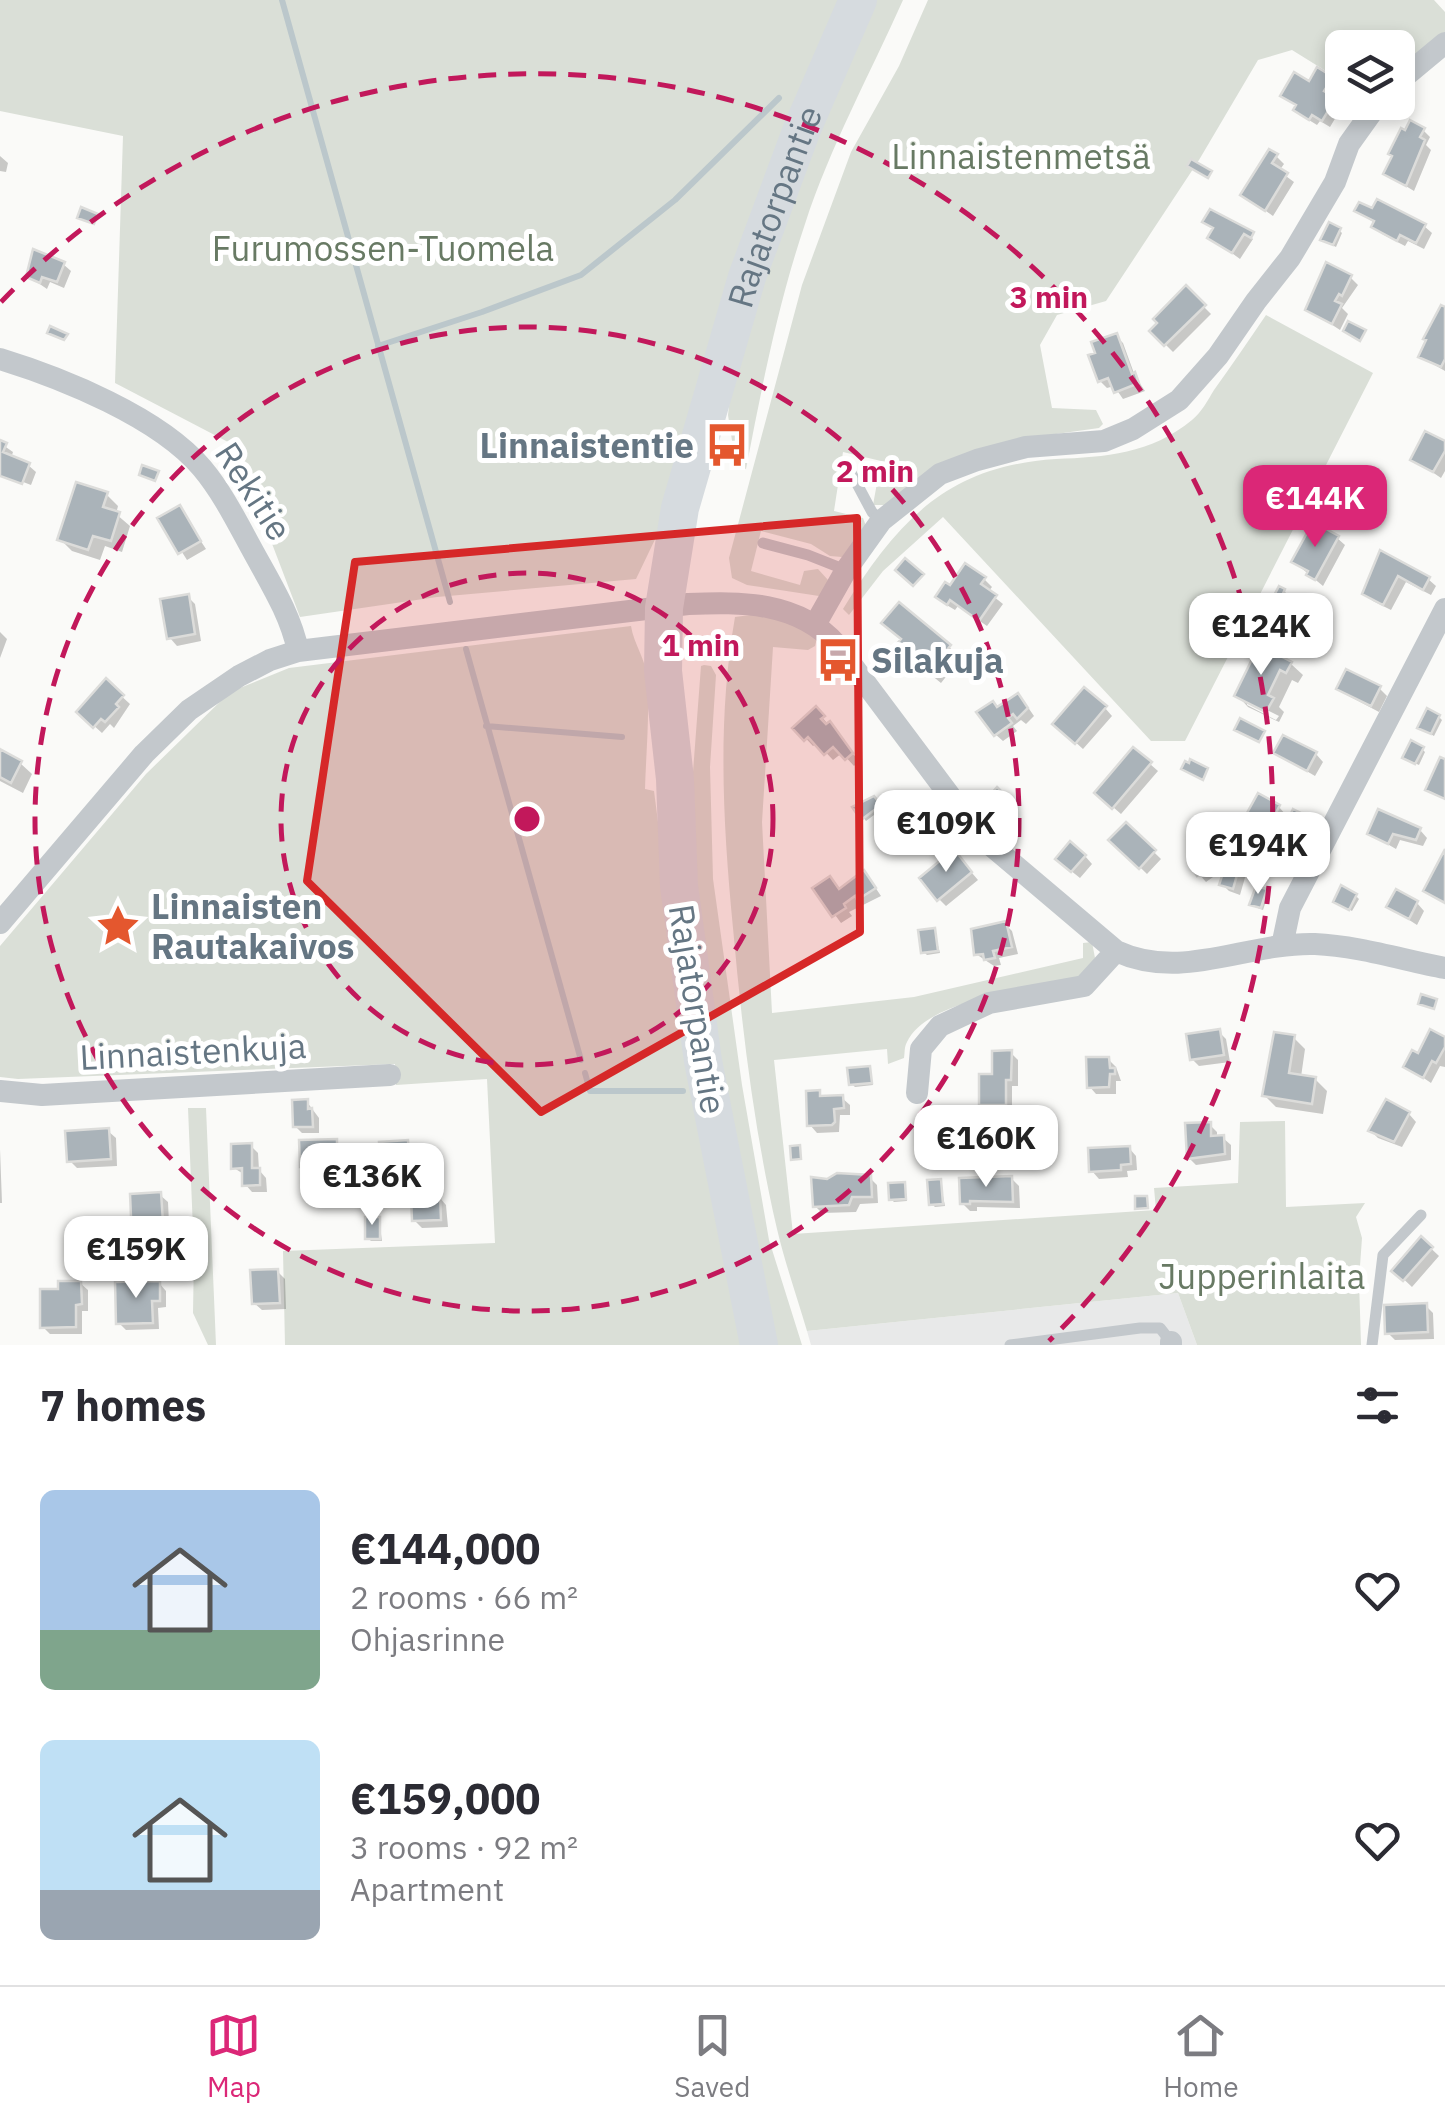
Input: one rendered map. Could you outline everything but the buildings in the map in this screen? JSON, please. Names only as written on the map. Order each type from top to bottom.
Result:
[{"type":"main road","name":"Rajatorpantie","points":[[759,1345],[704,1062],[680,886],[675,779],[676,606],[708,418],[727,344],[774,200],[858,0]]},
{"type":"street","points":[[1415,68],[1445,43]]},
{"type":"street","points":[[816,623],[881,520],[940,474],[1026,447],[1104,441],[1133,429],[1179,400],[1218,356],[1290,258],[1335,182],[1349,144],[1367,120]]},
{"type":"street","name":"Rekitie","points":[[0,358],[128,413],[176,442],[220,492],[280,600],[298,651]]},
{"type":"street","points":[[0,924],[144,754],[189,710],[238,676],[298,651],[676,606],[764,606],[816,623],[837,645],[980,836],[1116,951],[1134,960],[1176,964],[1315,944],[1445,968]]},
{"type":"street","points":[[1282,946],[1290,908],[1445,609]]},
{"type":"street","points":[[917,1093],[920,1049],[940,1026],[989,1003],[1084,986],[1116,951]]},
{"type":"street","name":"Linnaistenkuja","points":[[0,1091],[42,1095],[390,1075]]},
{"type":"lane","points":[[848,467],[872,512],[881,520]]},
{"type":"lane","points":[[763,544],[846,570]]},
{"type":"lane","points":[[1372,1345],[1383,1255],[1421,1215]]},
{"type":"lane","points":[[1010,1345],[1092,1339],[1160,1328],[1171,1343]]},
{"type":"highlighted area","points":[[857,518],[860,932],[541,1112],[307,881],[355,562]]},
{"type":"shaded area","points":[[1178,1293],[1197,1345],[811,1345],[807,1331]]},
{"type":"green space","name":"Furumossen-Tuomela","points":[[0,0],[842,0],[660,529],[636,579],[437,597],[300,617],[258,507],[228,442],[115,383],[123,136],[0,111]]},
{"type":"green space","points":[[873,0],[903,0],[838,139],[805,224],[779,315],[746,469],[736,466],[728,415],[732,379],[753,301]]},
{"type":"green space","name":"Linnaistenmetsä","points":[[928,0],[1434,0],[1445,12],[1445,36],[1415,60],[1415,30],[1325,30],[1325,70],[1292,50],[1258,60],[1199,160],[1106,301],[1057,315],[1040,345],[1052,408],[1096,410],[1103,424],[1099,428],[1056,434],[886,505],[873,505],[881,461],[843,452],[834,511],[863,518],[866,526],[842,557],[761,531],[751,571],[800,585],[804,571],[818,569],[828,580],[823,593],[819,596],[747,585],[732,578],[729,558],[802,285],[851,152],[899,66]]},
{"type":"green space","points":[[1266,315],[1373,373],[1185,741],[1151,741],[943,517],[883,571],[849,615],[843,609],[905,525],[955,487],[984,473],[1017,464],[1127,452],[1160,440],[1192,420]]},
{"type":"green space","name":"Jupperinlaita","points":[[758,614],[786,620],[817,638],[815,646],[808,650],[773,647],[762,822],[772,1013],[914,997],[1083,958],[1083,943],[1092,942],[1095,958],[1084,979],[987,997],[937,1014],[907,1042],[904,1058],[888,1064],[887,1049],[774,1060],[793,1234],[1156,1210],[1154,1188],[1238,1183],[1240,1122],[1285,1121],[1286,1207],[1365,1203],[1356,1217],[1362,1238],[1361,1345],[1197,1345],[1178,1293],[807,1331],[777,1229],[755,1117],[740,1004],[727,850],[724,733],[729,656],[735,617]]},
{"type":"green space","points":[[631,626],[647,678],[645,789],[654,791],[689,1062],[744,1345],[285,1345],[283,1251],[495,1243],[487,1079],[396,1085],[395,1064],[0,1077],[0,946],[146,774],[230,692],[289,668]]},
{"type":"green space","points":[[704,665],[711,666],[716,675],[710,767],[713,879],[742,1085],[769,1240],[802,1345],[769,1345],[690,888],[693,772]]},
{"type":"green space","points":[[188,1108],[206,1108],[216,1345],[208,1345],[193,1313]]},
{"type":"waterway","points":[[282,0],[450,602]]},
{"type":"waterway","points":[[378,346],[581,275],[675,200],[779,98]]},
{"type":"waterway","points":[[466,649],[581,1060]]},
{"type":"waterway","points":[[486,726],[622,737]]},
{"type":"waterway","points":[[585,1073],[590,1091],[683,1091]]},
{"type":"place","name":"Linnaistentie","points":[[727,445]]},
{"type":"place","name":"Silakuja","points":[[838,660]]},
{"type":"place","name":"Linnaisten Rautakaivos","points":[[118,926]]}]
